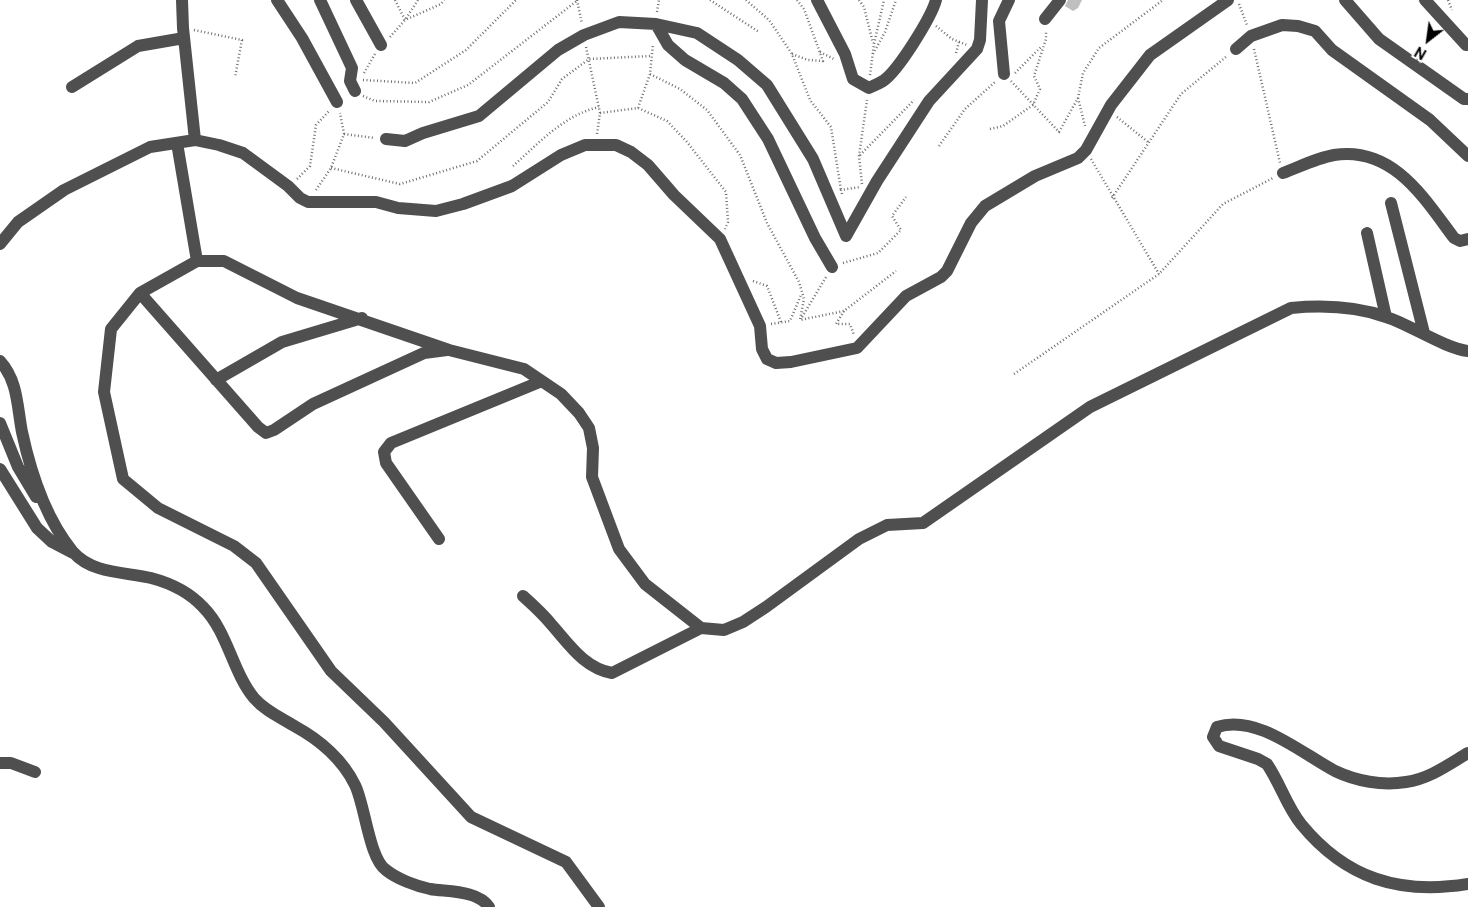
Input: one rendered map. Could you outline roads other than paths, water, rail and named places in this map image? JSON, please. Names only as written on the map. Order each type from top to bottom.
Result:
[{"type":"street","points":[[182,0],[195,140]]},
{"type":"street","points":[[278,0],[302,38],[337,102]]},
{"type":"street","points":[[320,0],[352,68],[350,81],[358,86]]},
{"type":"street","points":[[356,0],[381,45]]},
{"type":"street","points":[[817,0],[845,54],[853,79],[869,88],[884,80],[911,46],[928,20],[936,0]]},
{"type":"street","points":[[386,139],[405,141],[423,133],[479,116],[558,50],[584,35],[620,22],[656,24],[697,33],[738,60],[766,85],[813,159],[846,236],[877,181],[929,101],[977,49],[980,40],[982,0]]},
{"type":"street","points":[[1006,77],[999,21],[1009,0]]},
{"type":"street","points":[[1045,19],[1060,0]]},
{"type":"street","points":[[0,244],[18,222],[64,190],[150,147],[195,140],[243,153],[280,180],[300,198],[308,202],[376,202],[398,208],[436,210],[463,204],[512,186],[561,155],[585,145],[596,143],[616,144],[631,152],[648,165],[674,195],[720,239],[760,326],[762,349],[767,359],[776,363],[791,362],[858,347],[906,296],[941,277],[947,270],[972,223],[984,206],[1035,176],[1078,158],[1086,150],[1108,110],[1150,55],[1228,0]]},
{"type":"street","points":[[1345,0],[1379,39],[1468,100]]},
{"type":"street","points":[[1425,0],[1466,45]]},
{"type":"street","points":[[656,24],[668,45],[685,60],[724,83],[742,99],[768,139],[815,238],[832,267]]},
{"type":"street","points":[[1236,49],[1250,36],[1282,25],[1298,26],[1315,31],[1332,50],[1430,120],[1468,156]]},
{"type":"street","points":[[72,87],[138,46],[184,33]]},
{"type":"street","points":[[177,143],[197,261]]},
{"type":"street","points":[[1283,173],[1334,155],[1358,156],[1381,161],[1416,187],[1454,238],[1460,241],[1468,239]]},
{"type":"street","points":[[1391,203],[1424,333]]},
{"type":"street","points":[[1367,233],[1386,317]]},
{"type":"street","points":[[599,907],[566,862],[471,817],[384,722],[331,671],[256,563],[234,546],[158,508],[123,479],[104,392],[111,329],[140,292],[197,261],[224,261],[297,298],[362,318],[449,350],[524,369],[561,394],[579,413],[589,428],[593,448],[592,477],[618,549],[645,584],[701,628]]},
{"type":"street","points":[[140,292],[258,428],[266,433],[274,430],[313,404],[424,354],[449,350]]},
{"type":"street","points":[[523,596],[552,624],[573,650],[599,670],[612,673],[701,628],[724,630],[743,622],[859,538],[887,525],[923,523],[1090,407],[1291,308],[1328,306],[1354,309],[1386,317],[1468,351]]},
{"type":"street","points":[[216,380],[282,342],[362,318]]},
{"type":"street","points":[[0,361],[13,381],[22,433],[43,504]]},
{"type":"street","points":[[439,539],[386,463],[384,452],[391,443],[542,381]]},
{"type":"street","points":[[0,423],[18,467],[75,554]]},
{"type":"street","points":[[0,469],[37,528],[52,542],[101,569],[152,578],[179,589],[202,607],[216,623],[253,697],[264,707],[299,728],[345,766],[356,786],[376,856],[384,869],[404,880],[428,889],[453,891],[476,898],[486,902],[489,907]]},
{"type":"street","points":[[1468,753],[1430,775],[1406,782],[1375,783],[1335,771],[1277,735],[1230,723],[1217,727],[1213,737],[1219,746],[1258,759],[1267,764],[1300,823],[1330,854],[1358,872],[1396,886],[1436,889],[1468,884]]},
{"type":"street","points":[[0,763],[10,763],[35,772]]}]
